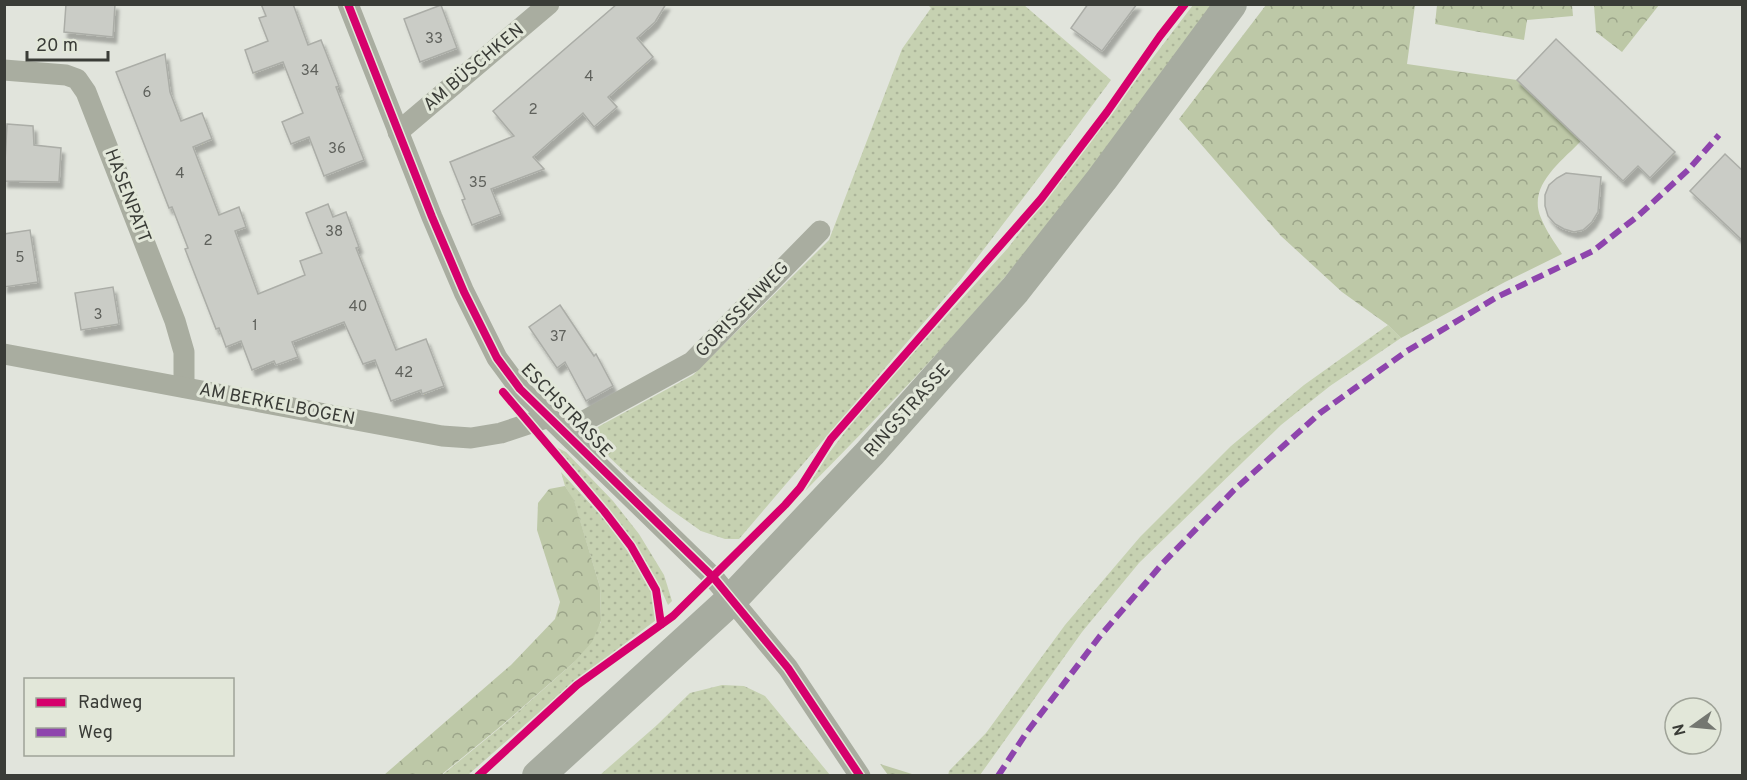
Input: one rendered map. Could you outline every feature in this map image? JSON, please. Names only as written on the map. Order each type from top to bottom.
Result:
[{"type":"main road","name":"RINGSTRASSE","points":[[538,776],[732,599],[870,453],[1015,290],[1102,179],[1232,4]]},
{"type":"street","name":"ESCHSTRASSE","points":[[348,4],[432,217],[464,292],[497,358],[520,389],[713,577],[788,668],[860,776]]},
{"type":"street","name":"AM BÜSCHKEN","points":[[398,132],[549,4]]},
{"type":"street","name":"HASENPATT","points":[[4,70],[66,75],[77,79],[86,92],[175,321],[184,352],[184,387]]},
{"type":"street","name":"GORISSENWEG","points":[[564,432],[692,362],[820,231]]},
{"type":"street","name":"AM BERKELBOGEN","points":[[4,354],[442,436],[471,438],[501,433],[549,417]]},
{"type":"green space","points":[[1594,4],[1659,5],[1622,52],[1596,32]]},
{"type":"green space","points":[[928,5],[1024,5],[1111,80],[961,279],[739,539],[725,539],[701,531],[629,476],[585,434],[693,375],[829,240],[902,49],[931,8]]},
{"type":"green space","points":[[1193,5],[1213,5],[1071,196],[942,348],[805,491],[848,428],[898,369],[1008,248]]},
{"type":"green space","points":[[1266,5],[1415,5],[1407,64],[1517,80],[1581,141],[1548,175],[1539,195],[1538,206],[1541,218],[1562,254],[1401,338],[1388,325],[1342,292],[1281,236],[1179,119]]},
{"type":"green space","points":[[1437,5],[1572,5],[1573,16],[1527,20],[1524,40],[1435,24]]},
{"type":"green space","points":[[1388,325],[1401,338],[1330,386],[1281,425],[1139,563],[1082,632],[980,775],[948,776],[949,771],[986,733],[1065,625],[1140,537],[1231,446],[1304,385]]},
{"type":"green space","points":[[556,447],[566,452],[613,501],[639,534],[664,575],[672,601],[668,605],[658,583],[634,543],[558,453]]},
{"type":"green space","points":[[561,472],[606,521],[631,556],[655,596],[656,620],[569,686],[468,775],[441,776],[573,663],[601,622],[600,587],[574,501],[565,486]]},
{"type":"green space","points":[[565,486],[574,500],[600,587],[601,621],[592,642],[573,663],[441,775],[384,775],[511,665],[555,619],[560,602],[537,530],[538,503],[549,489]]},
{"type":"green space","points":[[722,685],[744,686],[765,696],[830,775],[600,775],[690,693]]},
{"type":"green space","points":[[880,764],[912,774],[926,775],[888,775]]},
{"type":"building","points":[[66,4],[115,4],[113,37],[64,32]]},
{"type":"building","points":[[261,4],[293,4],[308,45],[321,40],[364,160],[324,176],[309,137],[291,144],[282,122],[303,113],[283,62],[253,73],[245,50],[268,41],[259,18],[266,16]]},
{"type":"building","points":[[617,4],[666,4],[655,22],[637,38],[653,57],[608,97],[617,107],[594,127],[583,113],[533,157],[544,169],[491,189],[501,214],[472,225],[462,200],[465,199],[450,162],[514,136],[493,111]]},
{"type":"building","points":[[1088,4],[1137,4],[1102,51],[1071,28]]},
{"type":"building","points":[[441,5],[457,48],[420,62],[404,19]]},
{"type":"building","points":[[1556,39],[1675,152],[1650,178],[1638,166],[1623,181],[1517,80]]},
{"type":"building","points":[[165,54],[170,92],[181,121],[202,113],[212,139],[193,147],[219,215],[239,207],[246,227],[235,231],[258,294],[305,275],[300,261],[322,253],[306,213],[328,204],[333,217],[346,212],[359,247],[356,248],[396,350],[426,339],[444,386],[422,394],[421,390],[391,401],[375,360],[363,364],[344,322],[292,342],[298,357],[276,365],[274,361],[252,370],[241,341],[226,347],[219,328],[216,329],[185,249],[188,248],[172,207],[169,208],[116,72]]},
{"type":"building","points":[[7,124],[33,126],[34,145],[61,148],[59,182],[4,181]]},
{"type":"building","points":[[1725,154],[1743,171],[1743,241],[1690,191]]},
{"type":"building","points":[[1566,173],[1601,177],[1598,212],[1583,230],[1574,232],[1555,224],[1548,216],[1545,206],[1545,195],[1549,185]]},
{"type":"building","points":[[30,230],[38,282],[4,287],[4,234]]},
{"type":"building","points":[[113,287],[119,324],[81,330],[75,293]]},
{"type":"building","points":[[560,305],[594,356],[596,354],[613,386],[586,401],[565,362],[557,368],[529,327]]},
{"type":"marked path","points":[[998,776],[1027,732],[1100,636],[1163,563],[1234,490],[1320,413],[1407,351],[1497,297],[1593,251],[1638,216],[1688,170],[1719,135]]},
{"type":"cycle path","points":[[348,4],[432,217],[464,292],[497,358],[520,389],[713,577],[788,668],[860,776]]},
{"type":"cycle path","points":[[478,776],[577,685],[673,616],[785,505],[800,488],[831,439],[1041,199],[1185,4]]},
{"type":"cycle path","points":[[503,392],[631,546],[656,590],[661,624]]}]
